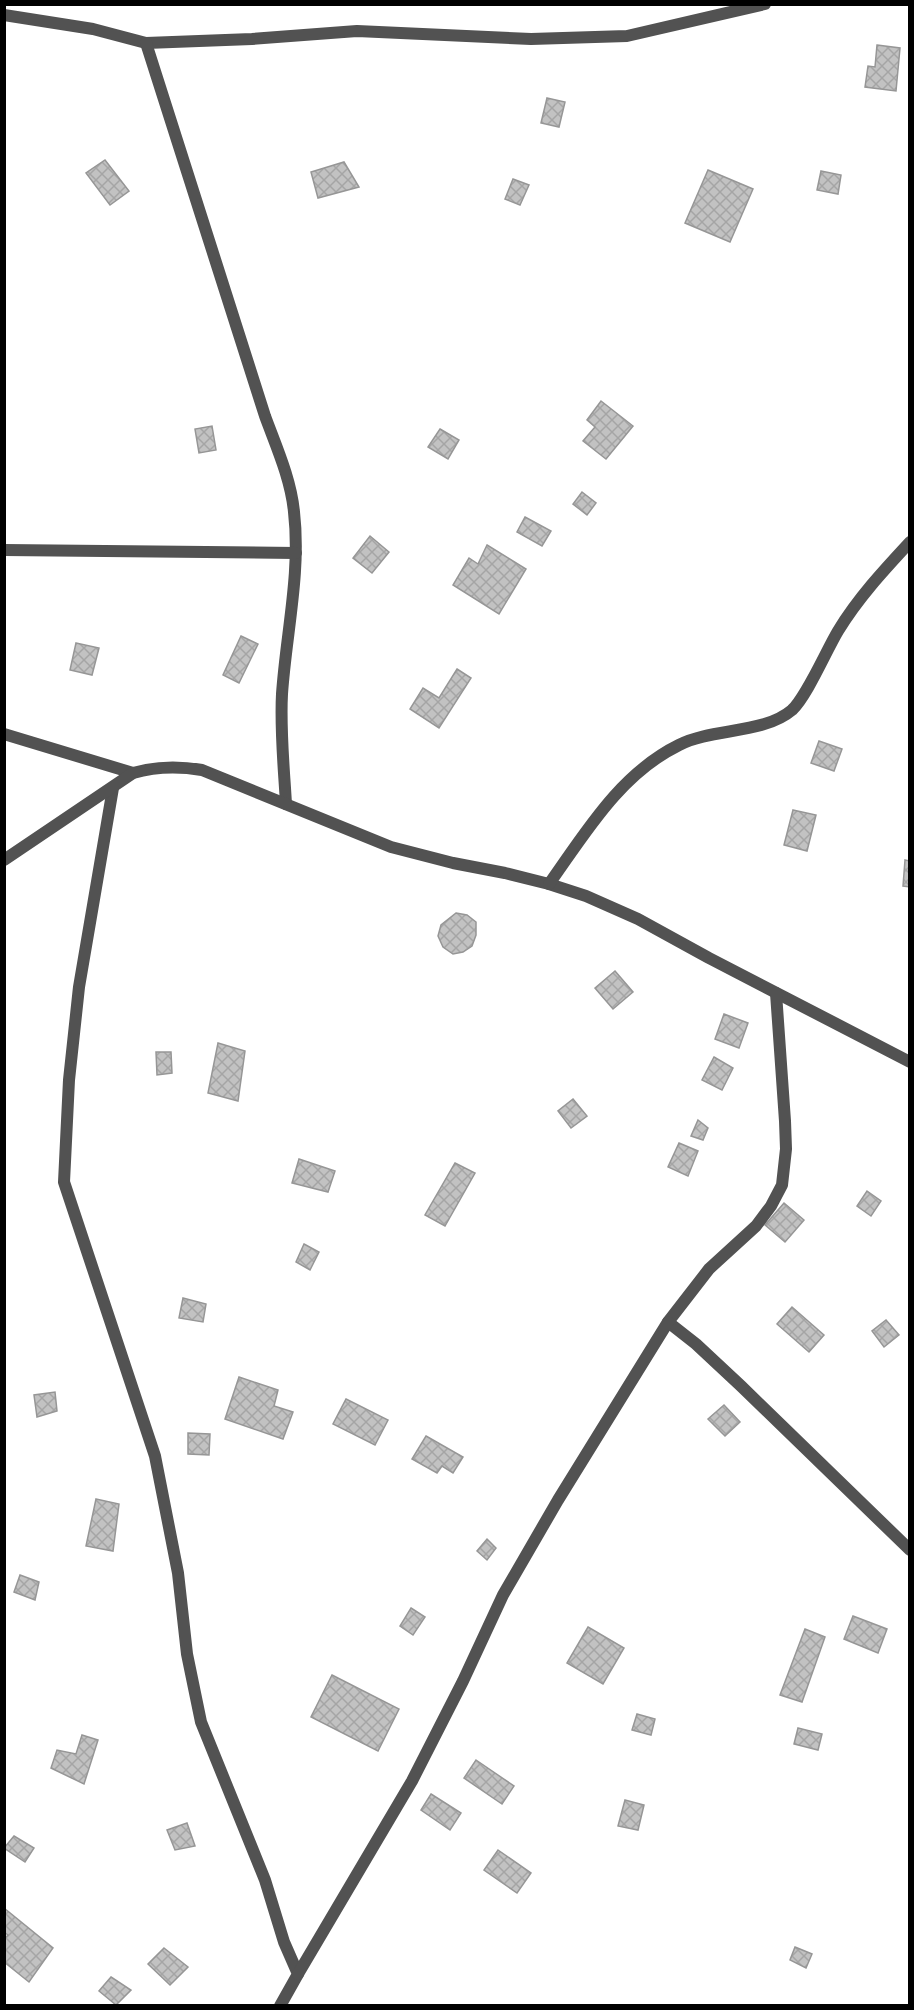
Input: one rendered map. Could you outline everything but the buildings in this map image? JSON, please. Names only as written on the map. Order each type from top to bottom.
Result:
[{"type":"street","points":[[4,15],[93,29],[146,43],[252,39],[357,31],[531,39],[627,36],[765,4]]},
{"type":"street","points":[[146,43],[258,393],[283,464],[294,510],[296,553],[282,695],[286,804]]},
{"type":"street","points":[[549,884],[610,800],[639,771],[680,744],[763,724],[791,711],[857,603],[909,542]]},
{"type":"street","points":[[4,549],[296,553]]},
{"type":"street","points":[[4,734],[133,773]]},
{"type":"street","points":[[4,860],[133,773],[151,768],[180,767],[202,770],[391,847],[549,884],[586,896],[638,919],[909,1062]]},
{"type":"street","points":[[113,788],[79,987],[69,1080],[64,1182],[155,1456],[178,1573],[187,1654],[201,1722],[265,1880],[284,1942],[298,1974]]},
{"type":"street","points":[[280,2006],[412,1781],[463,1681],[503,1595],[570,1481],[668,1322],[709,1269],[756,1226],[771,1206],[782,1185],[786,1121],[776,993]]},
{"type":"street","points":[[668,1322],[696,1344],[741,1386],[909,1550]]}]
